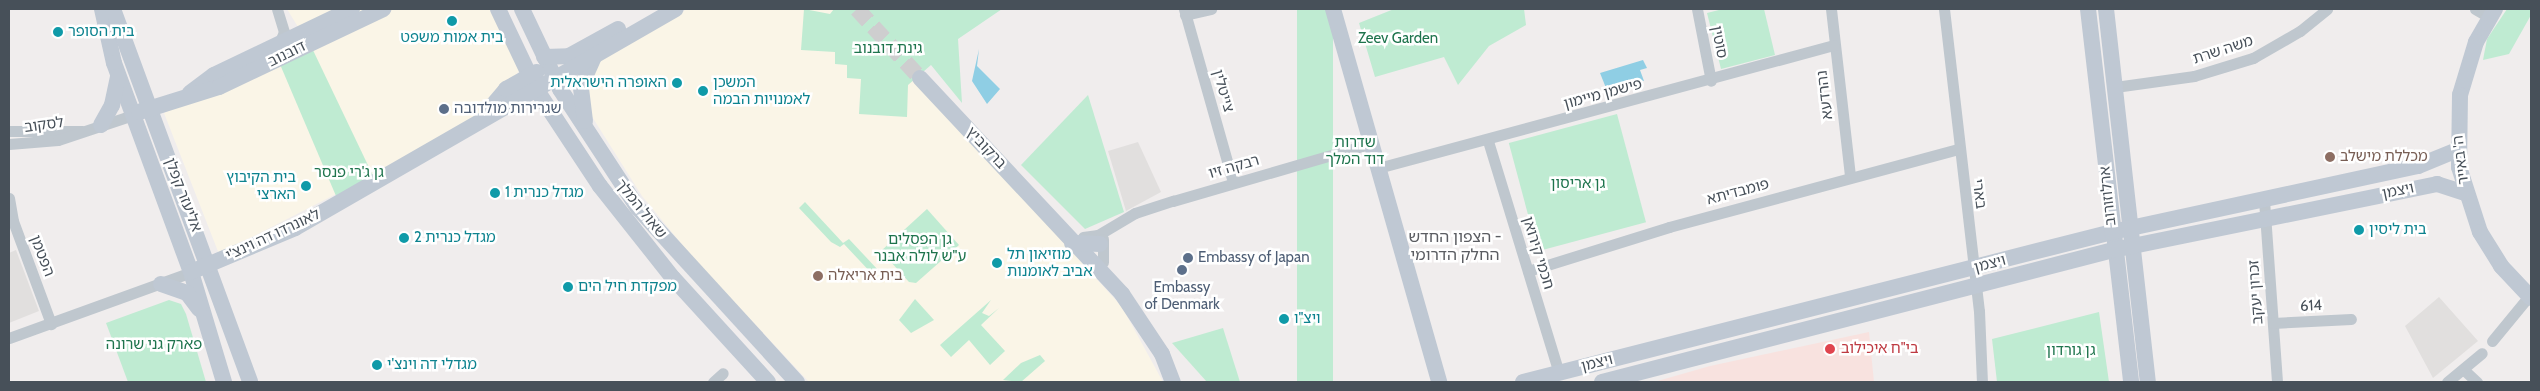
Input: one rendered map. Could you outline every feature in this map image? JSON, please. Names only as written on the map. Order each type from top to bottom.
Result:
[{"type":"street","name":"אליעזר קפלן","points":[[102,9],[119,75],[132,115],[191,272],[200,312],[224,382]]},
{"type":"street","name":"אליעזר קפלן","points":[[113,9],[149,108],[210,264],[250,382]]},
{"type":"street","points":[[277,9],[284,22],[306,31]]},
{"type":"street","name":"דובנוב","points":[[190,93],[214,75],[352,9]]},
{"type":"street","name":"דובנוב","points":[[132,115],[190,93],[219,87],[382,9]]},
{"type":"street","name":"שאול המלך","points":[[498,9],[536,89],[636,234],[744,358],[768,382]]},
{"type":"street","name":"שאול המלך","points":[[522,9],[554,79],[600,155],[638,208],[797,382]]},
{"type":"street","points":[[544,57],[561,59],[577,53],[655,9]]},
{"type":"street","name":"לאונרדו דה וינצ'י","points":[[9,338],[161,284],[295,228],[484,117],[596,56],[676,9]]},
{"type":"street","points":[[1185,12],[1211,9]]},
{"type":"street","points":[[1333,9],[1438,382]]},
{"type":"street","name":"סוטין","points":[[1697,9],[1710,81]]},
{"type":"street","name":"נהרדעא","points":[[1831,9],[1850,177]]},
{"type":"street","name":"בארי","points":[[1944,9],[1958,150],[1974,276],[1982,382]]},
{"type":"street","name":"ארלוזורוב","points":[[2088,9],[2113,250],[2131,382]]},
{"type":"street","name":"ארלוזורוב","points":[[2106,9],[2148,382]]},
{"type":"street","name":"משה שרת","points":[[2115,87],[2194,76],[2253,58],[2300,31],[2327,9]]},
{"type":"street","name":"צייטלין","points":[[1185,12],[1233,182]]},
{"type":"street","name":"ה' באייר","points":[[2486,12],[2464,77],[2457,150],[2465,193],[2492,252],[2530,297]]},
{"type":"street","points":[[278,44],[284,22]]},
{"type":"street","name":"פישמן מיימון","points":[[1378,168],[1488,141],[1710,81],[1834,44]]},
{"type":"street","points":[[596,56],[584,74],[580,105],[600,155]]},
{"type":"street","points":[[484,117],[506,89],[528,74],[540,72],[554,79]]},
{"type":"street","points":[[101,125],[112,105],[119,75]]},
{"type":"street","name":"ברקוביץ","points":[[920,78],[1053,217],[1085,242],[1103,262],[1152,323],[1181,382]]},
{"type":"street","name":"לסקוב","points":[[9,144],[58,140],[132,115]]},
{"type":"street","name":"לסקוב","points":[[9,131],[82,131]]},
{"type":"street","name":"חכמי קירואן","points":[[1488,141],[1559,373]]},
{"type":"street","name":"רבקה זיו","points":[[1085,242],[1136,213],[1233,182],[1372,144]]},
{"type":"street","name":"פומבדיתא","points":[[1528,270],[1850,177],[1958,150]]},
{"type":"street","name":"ויצמן","points":[[1602,382],[1974,276],[2112,232],[2418,166],[2457,150]]},
{"type":"street","name":"ויצמן","points":[[1523,382],[1974,276],[2113,250],[2437,184],[2465,193]]},
{"type":"street","name":"הפטמן","points":[[9,198],[14,243],[52,324]]},
{"type":"street","name":"זכרון יעקב","points":[[2264,200],[2277,382]]},
{"type":"street","name":"רבקה זיו","points":[[1085,242],[1089,238],[1110,229]]},
{"type":"street","name":"ברקוביץ","points":[[1085,242],[1163,357],[1171,382]]},
{"type":"street","points":[[161,284],[187,294],[200,312]]},
{"type":"street","points":[[2492,341],[2530,297]]},
{"type":"street","name":"614","points":[[2273,323],[2351,319]]},
{"type":"street","points":[[2447,382],[2464,370],[2482,353]]},
{"type":"street","points":[[744,358],[762,382]]},
{"type":"street","points":[[2464,370],[2477,382]]},
{"type":"street","points":[[713,382],[723,373]]},
{"type":"shaded area","points":[[287,9],[492,9],[520,70],[481,113],[377,173],[219,254],[164,113],[309,45]]},
{"type":"shaded area","points":[[687,9],[851,9],[1122,307],[1163,382],[809,382],[694,259],[642,196],[574,88],[578,74]]},
{"type":"shaded area","points":[[1138,142],[1161,192],[1126,211],[1108,151]]},
{"type":"shaded area","points":[[16,250],[39,311],[9,323],[9,253]]},
{"type":"shaded area","points":[[2439,297],[2478,341],[2433,378],[2405,326]]},
{"type":"shaded area","name":"בי\"ח איכילוב","points":[[1869,332],[1874,382],[1654,382],[1710,366]]},
{"type":"green space","name":"גינת דובנוב","points":[[804,9],[830,14],[834,9],[1002,9],[958,39],[962,103],[931,65],[908,85],[907,117],[859,114],[861,79],[847,78],[847,65],[835,64],[835,52],[801,50]]},
{"type":"green space","points":[[1297,9],[1333,9],[1333,382],[1297,382]]},
{"type":"green space","name":"Zeev Garden","points":[[1394,9],[1524,9],[1526,25],[1489,46],[1458,85],[1444,57],[1375,77],[1359,23]]},
{"type":"green space","points":[[1723,9],[1764,9],[1775,55],[1721,69],[1707,13]]},
{"type":"green space","points":[[2507,9],[2531,9],[2531,15],[2509,54],[2483,60],[2487,39]]},
{"type":"green space","name":"גן ג'רי פנסר","points":[[311,46],[376,182],[339,203],[279,62]]},
{"type":"green space","points":[[1088,95],[1124,212],[1085,229],[1021,165]]},
{"type":"green space","name":"גן אריסון","points":[[1617,114],[1646,222],[1538,251],[1509,143]]},
{"type":"green space","points":[[805,202],[843,243],[849,239],[879,271],[874,276],[844,244],[840,247],[831,242],[799,208]]},
{"type":"green space","name":"גן הפסלים ע\"ש לולה אבנר","points":[[927,209],[959,245],[916,283],[909,282],[881,251]]},
{"type":"green space","points":[[915,299],[934,320],[911,333],[899,320]]},
{"type":"green space","name":"פארק גני שרונה","points":[[169,300],[181,304],[186,314],[206,382],[128,382],[106,323]]},
{"type":"green space","points":[[991,300],[982,313],[989,316],[999,308],[981,325],[1005,351],[990,365],[969,340],[951,357],[940,345]]},
{"type":"green space","name":"גן גורדון","points":[[2099,312],[2109,382],[1997,382],[1992,339]]},
{"type":"green space","points":[[1223,328],[1240,382],[1207,382],[1172,343]]},
{"type":"green space","points":[[1040,355],[1045,361],[1021,382],[1003,380],[1021,363]]},
{"type":"water","points":[[979,49],[977,66],[1000,89],[987,104],[972,81]]},
{"type":"water","points":[[1643,60],[1647,68],[1640,70],[1644,81],[1634,79],[1606,88],[1600,73]]},
{"type":"tunnel","points":[[857,9],[920,78]]},
{"type":"place","name":"בית אמות משפט","points":[[452,21]]},
{"type":"place","name":"בית הסופר","points":[[58,32]]},
{"type":"place","name":"האופרה הישראלית","points":[[677,83]]},
{"type":"place","name":"המשכן לאמנויות הבמה","points":[[703,91]]},
{"type":"place","name":"שגרירות מולדובה","points":[[444,109]]},
{"type":"place","name":"מכללת מישלב","points":[[2330,157]]},
{"type":"place","name":"בית הקיבוץ הארצי","points":[[306,186]]},
{"type":"place","name":"מגדל כנרית 1","points":[[495,193]]},
{"type":"place","name":"בית ליסין","points":[[2359,230]]},
{"type":"place","name":"מגדל כנרית 2","points":[[404,238]]},
{"type":"place","name":"Embassy of Japan","points":[[1188,258]]},
{"type":"place","name":"מוזיאון תל אביב לאומנות","points":[[997,263]]},
{"type":"place","name":"Embassy of Denmark","points":[[1182,270]]},
{"type":"place","name":"בית אריאלה","points":[[818,276]]},
{"type":"place","name":"מפקדת חיל הים","points":[[568,287]]},
{"type":"place","name":"ויצ\"ו","points":[[1284,319]]},
{"type":"place","name":"בי\"ח איכילוב","points":[[1830,349]]},
{"type":"place","name":"מגדלי דה וינצ'י","points":[[377,365]]},
{"type":"district","name":"הצפון החדש - החלק הדרומי","points":[[1455,246]]},
{"type":"park label","name":"שדרות דוד המלך","points":[[1355,150]]}]
